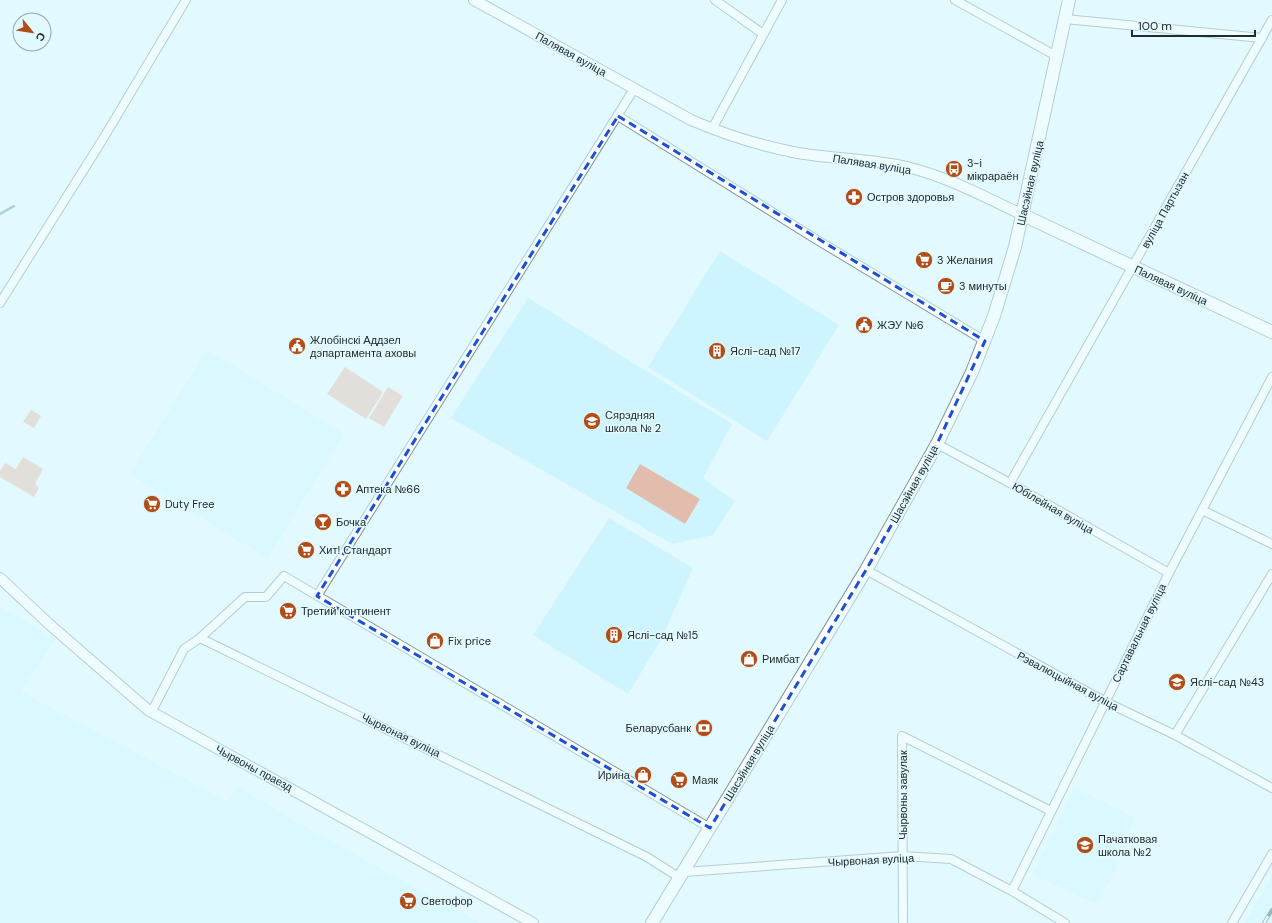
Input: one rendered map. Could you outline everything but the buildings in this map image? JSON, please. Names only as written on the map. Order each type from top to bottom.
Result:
[{"type":"main road","name":"Шасэйная вуліца","points":[[652,923],[866,570],[937,444],[972,372],[1004,288],[1023,215],[1069,0]]},
{"type":"main road","name":"Палявая вуліца","points":[[1023,215],[1272,332]]},
{"type":"street","points":[[0,303],[103,139],[186,0]]},
{"type":"street","name":"Палявая вуліца","points":[[474,0],[691,120],[712,129],[743,140],[799,153],[906,167],[965,188],[1023,215]]},
{"type":"street","points":[[715,0],[763,34]]},
{"type":"street","points":[[712,129],[782,0]]},
{"type":"street","points":[[955,0],[1058,57]]},
{"type":"street","points":[[1066,19],[1262,38]]},
{"type":"street","name":"вуліца Партызан","points":[[1010,483],[1272,20]]},
{"type":"street","points":[[317,596],[634,89]]},
{"type":"street","points":[[618,116],[814,238],[985,341]]},
{"type":"street","name":"Сартавальная вуліца","points":[[1012,892],[1050,811],[1106,702],[1169,573],[1272,377]]},
{"type":"street","name":"Юбілейная вуліца","points":[[937,444],[1010,483],[1169,573]]},
{"type":"street","points":[[1202,510],[1272,544]]},
{"type":"street","name":"Рэвалюцыйная вуліца","points":[[866,570],[1106,702],[1175,736],[1272,788]]},
{"type":"street","points":[[1175,736],[1270,583],[1272,574]]},
{"type":"street","points":[[152,711],[184,649],[200,638],[246,598],[266,597],[284,576],[710,828]]},
{"type":"street","name":"Чырвоны праезд","points":[[0,578],[49,624],[152,711],[533,923]]},
{"type":"street","name":"Чырвоная вуліца","points":[[200,638],[682,875],[903,856],[951,859],[1065,923]]},
{"type":"street","name":"Чырвоны завулак","points":[[903,923],[902,736],[1050,811]]},
{"type":"street","points":[[1232,923],[1272,854]]},
{"type":"highlighted area","points":[[618,116],[985,341],[937,444],[866,570],[710,828],[317,596]]},
{"type":"shaded area","points":[[720,251],[839,325],[767,441],[648,367]]},
{"type":"shaded area","name":"Сярэдняя школа № 2","points":[[528,298],[732,424],[703,478],[735,501],[713,535],[672,544],[451,418]]},
{"type":"shaded area","points":[[207,350],[344,434],[267,558],[130,474]]},
{"type":"shaded area","points":[[345,367],[383,392],[366,419],[327,394]]},
{"type":"shaded area","points":[[388,387],[403,396],[384,427],[369,418]]},
{"type":"shaded area","points":[[31,410],[41,416],[34,428],[23,422]]},
{"type":"shaded area","points":[[23,457],[43,469],[35,484],[39,488],[34,497],[0,477],[0,471],[5,463],[16,469]]},
{"type":"shaded area","points":[[640,464],[700,499],[685,524],[626,488]]},
{"type":"shaded area","points":[[609,518],[693,568],[661,640],[628,694],[533,635]]},
{"type":"shaded area","points":[[0,607],[55,639],[21,692],[228,802],[238,787],[298,823],[479,923],[0,923]]},
{"type":"shaded area","name":"Пачатковая школа №2","points":[[1074,788],[1136,818],[1115,858],[1117,867],[1097,904],[1033,875]]},
{"type":"shaded area","points":[[1272,877],[1272,923],[1245,923],[1259,899]]},
{"type":"waterway","points":[[0,214],[14,206]]},
{"type":"railway","points":[[1264,923],[1272,910]]},
{"type":"place","name":"3-і мікрараён","points":[[954,169]]},
{"type":"place","name":"Остров здоровья","points":[[854,197]]},
{"type":"place","name":"3 Желания","points":[[924,260]]},
{"type":"place","name":"3 минуты","points":[[946,286]]},
{"type":"place","name":"ЖЭУ №6","points":[[864,325]]},
{"type":"place","name":"Жлобінскі Аддзел дэпартамента аховы","points":[[297,346]]},
{"type":"place","name":"Яслі-сад №17","points":[[717,351]]},
{"type":"place","name":"Сярэдняя школа № 2","points":[[592,421]]},
{"type":"place","name":"Аптека №66","points":[[343,489]]},
{"type":"place","name":"Duty Free","points":[[152,504]]},
{"type":"place","name":"Бочка","points":[[323,522]]},
{"type":"place","name":"Хит! Стандарт","points":[[306,550]]},
{"type":"place","name":"Третий континент","points":[[288,611]]},
{"type":"place","name":"Яслі-сад №15","points":[[614,635]]},
{"type":"place","name":"Fix price","points":[[435,641]]},
{"type":"place","name":"Римбат","points":[[749,659]]},
{"type":"place","name":"Яслі-сад №43","points":[[1177,682]]},
{"type":"place","name":"Беларусбанк","points":[[704,728]]},
{"type":"place","name":"Ирина","points":[[643,775]]},
{"type":"place","name":"Маяк","points":[[679,780]]},
{"type":"place","name":"Пачатковая школа №2","points":[[1085,845]]},
{"type":"place","name":"Светофор","points":[[408,901]]}]
